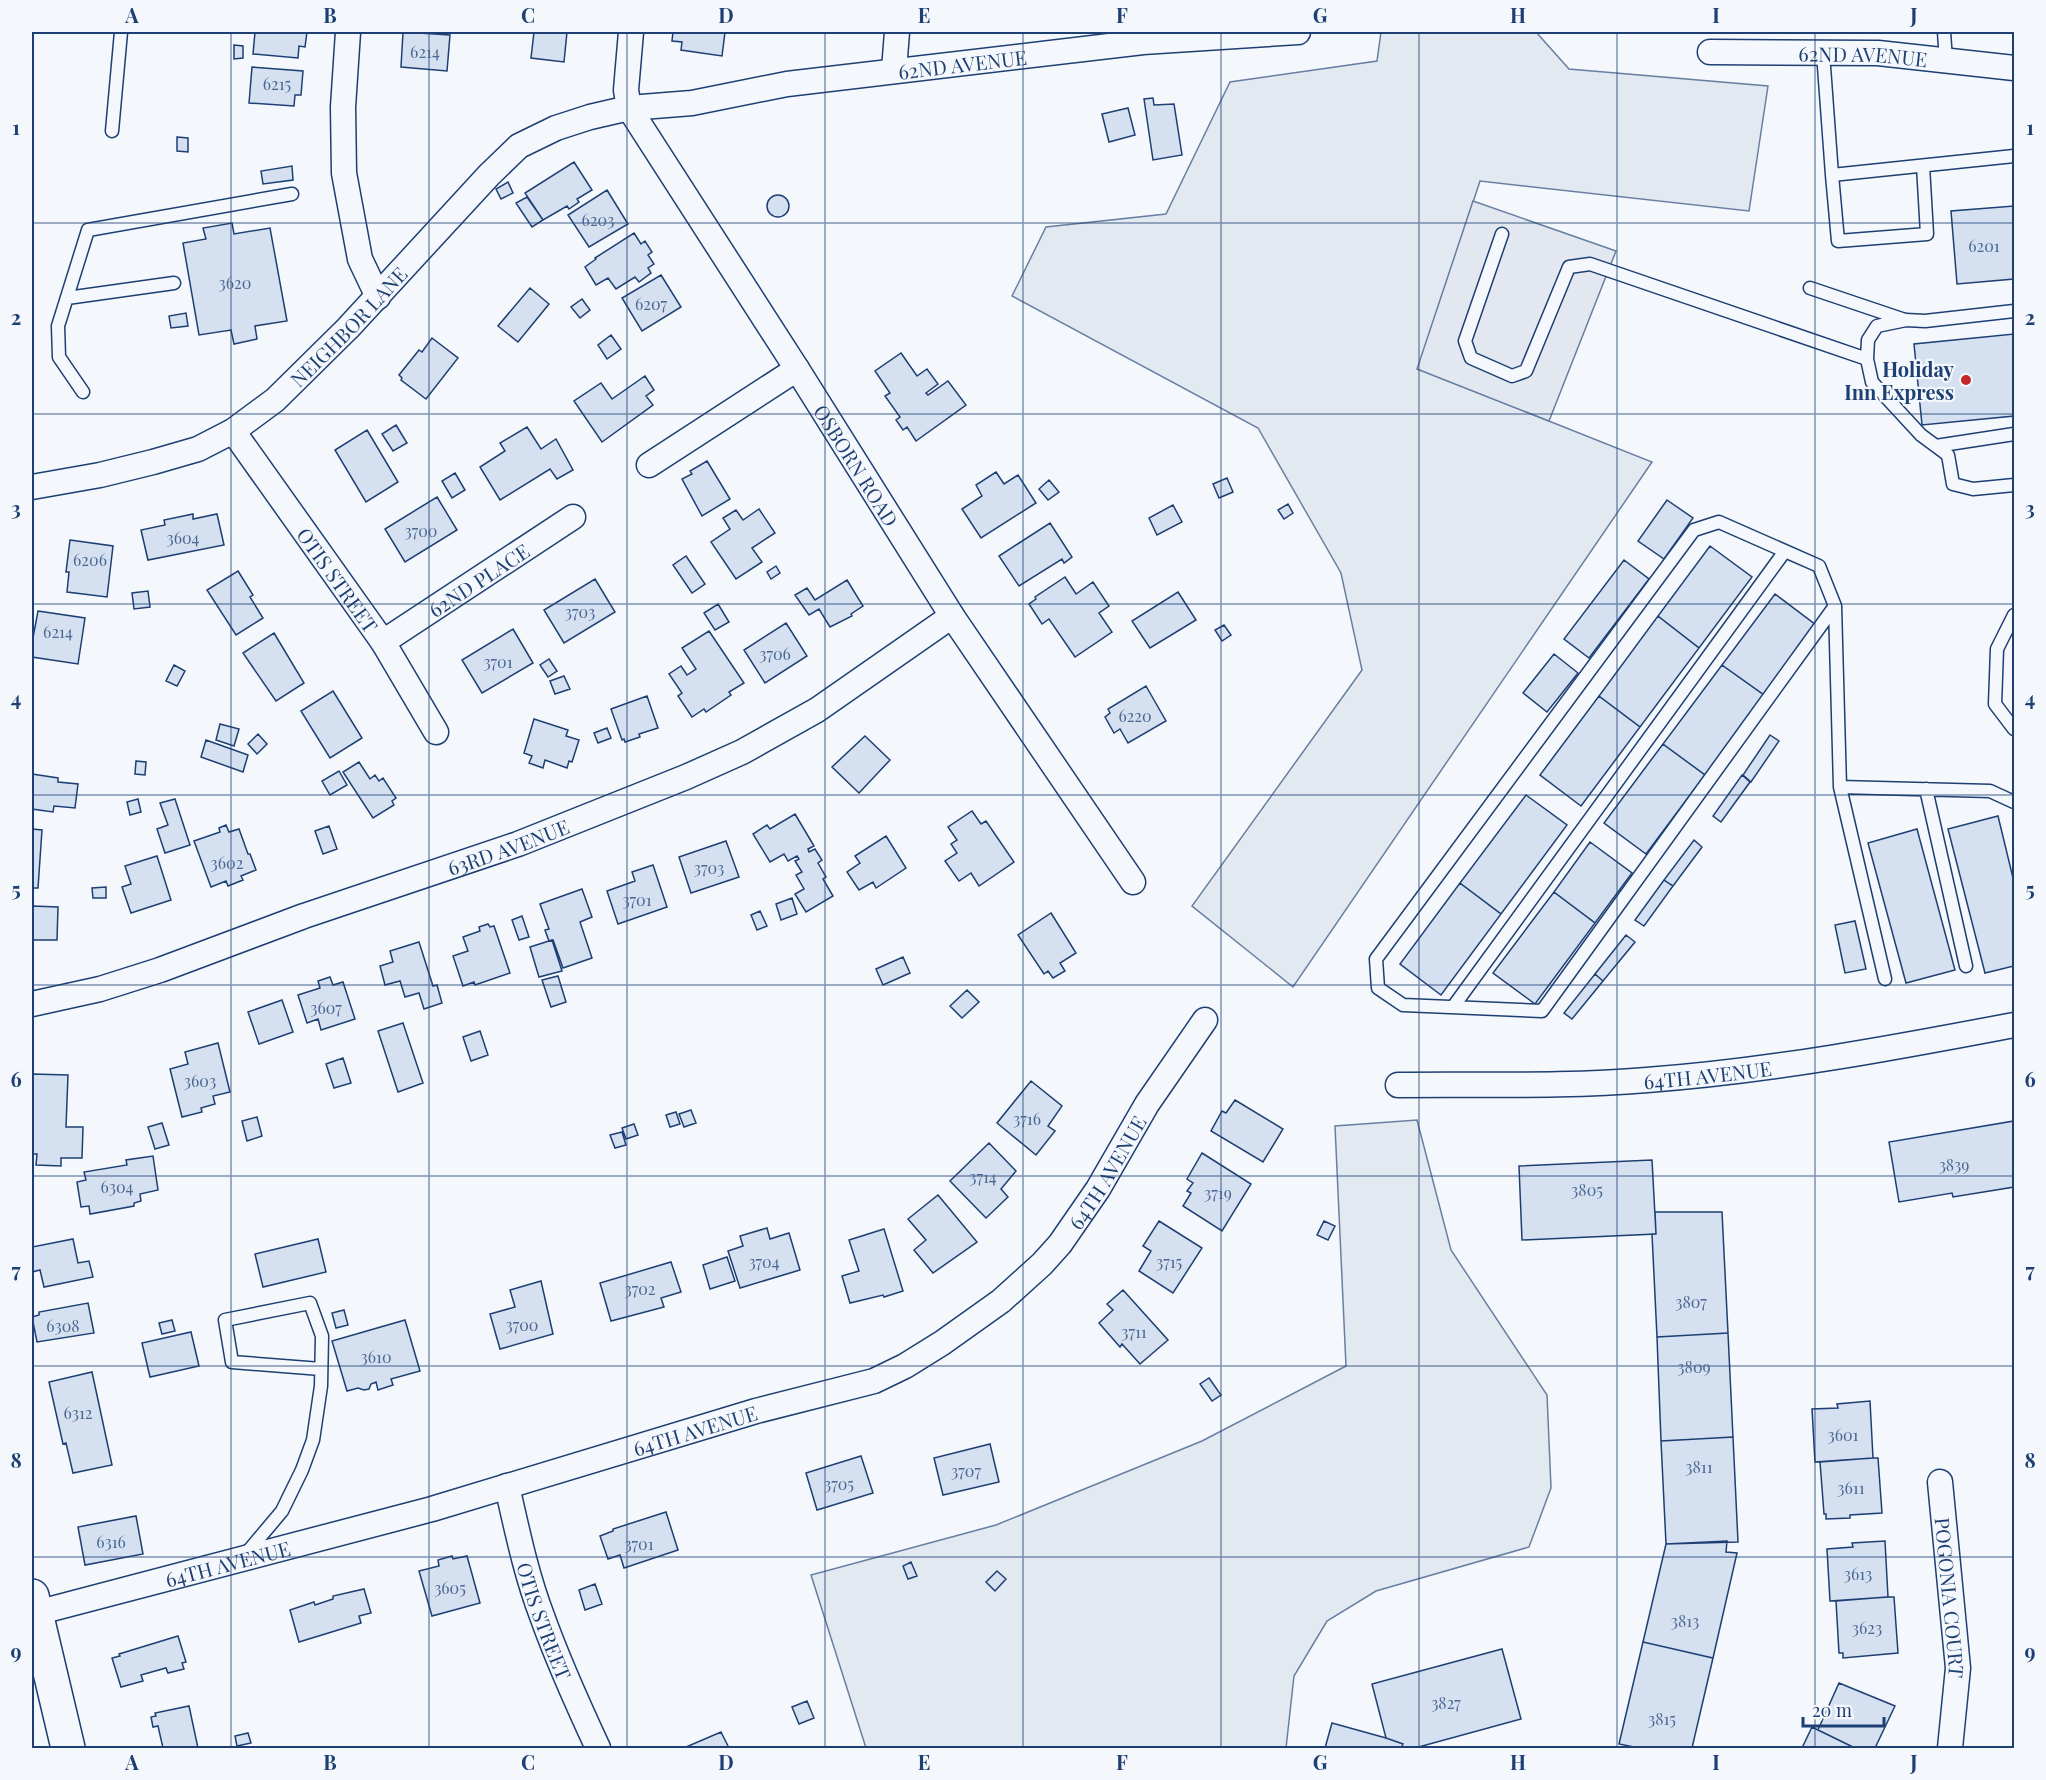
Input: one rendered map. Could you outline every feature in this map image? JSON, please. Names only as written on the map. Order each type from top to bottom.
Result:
[{"type":"street","points":[[348,32],[344,107],[344,173],[360,259],[378,297]]},
{"type":"street","name":"OSBORN ROAD","points":[[631,32],[626,90],[629,108],[952,616],[1133,882]]},
{"type":"street","points":[[894,70],[897,32]]},
{"type":"street","name":"62ND AVENUE","points":[[629,108],[692,103],[788,84],[1143,37],[1298,32]]},
{"type":"street","name":"62ND AVENUE","points":[[1710,52],[1878,53],[2014,68]]},
{"type":"street","name":"NEIGHBOR LANE","points":[[32,487],[100,475],[153,462],[198,449],[233,431],[275,400],[378,297],[489,175],[519,146],[556,128],[579,120],[629,108]]},
{"type":"street","points":[[649,465],[797,369]]},
{"type":"street","name":"OTIS STREET","points":[[233,431],[383,642],[436,732]]},
{"type":"street","name":"62ND PLACE","points":[[383,642],[573,517]]},
{"type":"street","name":"63RD AVENUE","points":[[32,1004],[100,989],[160,970],[304,916],[518,844],[686,777],[742,752],[817,710],[952,616]]},
{"type":"street","name":"64TH AVENUE","points":[[34,1604],[243,1559],[432,1509],[745,1415],[874,1382],[942,1343],[1009,1295],[1042,1264],[1060,1244],[1098,1189],[1148,1104],[1205,1020]]},
{"type":"street","name":"64TH AVENUE","points":[[1398,1084],[1553,1084],[1645,1081],[1801,1062],[2014,1025]]},
{"type":"street","name":"POGONIA COURT","points":[[1940,1482],[1958,1668],[1950,1749]]},
{"type":"street","name":"OTIS STREET","points":[[507,1486],[522,1550],[541,1615],[570,1688],[598,1749]]},
{"type":"street","points":[[34,1604],[68,1749]]},
{"type":"lane","points":[[112,131],[121,32]]},
{"type":"lane","points":[[1944,32],[1946,60]]},
{"type":"lane","points":[[1823,53],[1838,242],[1927,234],[1923,166]]},
{"type":"lane","points":[[1832,175],[2014,156]]},
{"type":"lane","points":[[83,392],[59,357],[58,326],[88,230],[292,194]]},
{"type":"lane","points":[[1502,234],[1465,341],[1471,358],[1512,376],[1526,371],[1569,267],[1590,264],[1867,359]]},
{"type":"lane","points":[[67,298],[174,283]]},
{"type":"lane","points":[[1810,288],[1906,320]]},
{"type":"lane","points":[[2014,311],[1925,321],[1906,320],[1877,326],[1868,340],[1867,359],[1872,382],[1921,435],[1948,455],[1953,484],[1973,489],[2014,485]]},
{"type":"lane","points":[[1936,446],[2014,434]]},
{"type":"lane","points":[[1835,606],[1542,1011],[1403,1005],[1378,988],[1376,960],[1695,530],[1719,522],[1819,566],[1835,606],[1840,787],[1886,979]]},
{"type":"lane","points":[[1453,1007],[1785,551]]},
{"type":"lane","points":[[2014,615],[1997,649],[1995,704],[2014,729]]},
{"type":"lane","points":[[1840,787],[1990,791],[2014,802]]},
{"type":"lane","points":[[1926,789],[1966,966]]},
{"type":"lane","points":[[243,1559],[282,1511],[302,1470],[313,1440],[321,1386],[322,1336],[310,1303],[225,1320],[232,1362],[321,1369]]},
{"type":"shaded area","points":[[1381,32],[1536,32],[1569,69],[1768,86],[1749,211],[1480,181],[1418,369],[1652,462],[1293,987],[1192,906],[1362,670],[1341,573],[1258,428],[1012,296],[1046,227],[1166,214],[1230,82],[1377,61]]},
{"type":"shaded area","points":[[1473,201],[1616,251],[1549,421],[1417,369]]},
{"type":"shaded area","points":[[1417,1120],[1451,1250],[1547,1395],[1551,1488],[1529,1547],[1376,1591],[1327,1621],[1294,1676],[1286,1748],[866,1748],[811,1575],[996,1525],[1202,1441],[1346,1366],[1335,1126]]},
{"type":"building","points":[[255,32],[307,32],[305,47],[299,46],[298,58],[253,54]]},
{"type":"building","points":[[403,32],[450,35],[447,71],[401,67]]},
{"type":"building","points":[[534,32],[567,32],[564,62],[531,58]]},
{"type":"building","points":[[673,32],[725,32],[722,56],[681,50],[682,42],[672,41]]},
{"type":"building","points":[[234,45],[243,46],[243,58],[234,59]]},
{"type":"building","points":[[252,67],[303,71],[301,95],[295,95],[294,106],[249,103]]},
{"type":"building","points":[[1153,98],[1154,105],[1174,104],[1182,155],[1153,160],[1144,99]]},
{"type":"building","points":[[1128,108],[1135,135],[1109,142],[1102,114]]},
{"type":"building","points":[[177,137],[188,138],[188,152],[177,151]]},
{"type":"building","points":[[574,162],[592,190],[577,199],[579,202],[569,209],[567,206],[543,220],[525,193]]},
{"type":"building","points":[[292,166],[293,180],[263,184],[261,171]]},
{"type":"building","points":[[508,182],[513,193],[501,199],[496,189]]},
{"type":"building","points":[[607,190],[628,224],[589,247],[568,215]]},
{"type":"building","points":[[774,195],[782,195],[789,202],[789,210],[782,217],[774,217],[767,210],[767,202]]},
{"type":"building","points":[[527,197],[543,220],[532,227],[516,203]]},
{"type":"building","points":[[2014,206],[2014,279],[1957,284],[1951,211]]},
{"type":"building","points":[[232,223],[234,234],[270,228],[287,321],[255,326],[257,339],[234,344],[231,330],[199,335],[183,243],[206,239],[203,228]]},
{"type":"building","points":[[634,233],[641,244],[645,241],[652,252],[648,255],[654,264],[648,268],[651,273],[639,282],[635,277],[616,289],[608,278],[596,285],[585,267]]},
{"type":"building","points":[[661,275],[681,307],[642,331],[622,298]]},
{"type":"building","points":[[530,288],[549,304],[518,342],[498,326]]},
{"type":"building","points":[[582,299],[590,310],[580,318],[571,307]]},
{"type":"building","points":[[186,313],[188,326],[171,328],[169,316]]},
{"type":"building","name":"Holiday Inn Express","points":[[2014,334],[2014,416],[1922,425],[1914,344]]},
{"type":"building","points":[[611,335],[621,349],[607,359],[598,345]]},
{"type":"building","points":[[432,338],[458,358],[426,399],[401,380],[399,375],[419,350],[422,352]]},
{"type":"building","points":[[901,353],[917,376],[927,369],[938,384],[926,393],[928,395],[948,381],[966,405],[916,441],[907,427],[903,430],[896,420],[900,417],[885,396],[890,393],[875,371]]},
{"type":"building","points":[[645,376],[654,390],[646,396],[653,405],[602,442],[574,401],[601,383],[612,399]]},
{"type":"building","points":[[396,425],[407,443],[393,451],[382,434]]},
{"type":"building","points":[[527,427],[541,449],[556,439],[573,470],[557,479],[550,469],[500,500],[480,467],[505,451],[500,443]]},
{"type":"building","points":[[367,430],[398,482],[366,502],[335,450]]},
{"type":"building","points":[[707,461],[730,499],[702,516],[682,479],[692,474],[690,471]]},
{"type":"building","points":[[996,472],[1004,484],[1018,475],[1036,503],[981,538],[962,509],[982,496],[976,485]]},
{"type":"building","points":[[455,473],[465,490],[452,498],[442,481]]},
{"type":"building","points":[[1227,478],[1233,492],[1219,498],[1213,484]]},
{"type":"building","points":[[1049,480],[1059,492],[1048,500],[1039,489]]},
{"type":"building","points":[[437,497],[457,530],[405,562],[385,529]]},
{"type":"building","points":[[1667,500],[1693,518],[1664,559],[1638,541]]},
{"type":"building","points":[[1288,504],[1293,513],[1284,519],[1278,510]]},
{"type":"building","points":[[1173,505],[1182,522],[1157,535],[1149,518]]},
{"type":"building","points":[[759,509],[775,533],[752,548],[762,562],[736,579],[711,542],[730,529],[723,518],[736,510],[743,520]]},
{"type":"building","points":[[193,514],[193,519],[217,514],[224,545],[148,560],[141,530],[165,525],[164,520]]},
{"type":"building","points":[[1050,523],[1072,557],[1064,563],[1062,559],[1019,586],[999,556]]},
{"type":"building","points":[[70,540],[113,546],[107,597],[67,592],[69,572],[66,572]]},
{"type":"building","points":[[1710,546],[1752,577],[1699,648],[1658,616]]},
{"type":"building","points":[[686,556],[705,584],[692,593],[673,565]]},
{"type":"building","points":[[1624,560],[1649,579],[1589,658],[1564,639]]},
{"type":"building","points":[[776,566],[780,573],[771,579],[767,572]]},
{"type":"building","points":[[238,571],[253,595],[250,597],[263,618],[236,635],[207,590]]},
{"type":"building","points":[[1065,577],[1076,594],[1093,582],[1109,606],[1099,613],[1112,632],[1075,657],[1049,619],[1042,624],[1029,604],[1036,599],[1035,597]]},
{"type":"building","points":[[595,579],[615,612],[564,643],[544,610]]},
{"type":"building","points":[[847,580],[863,606],[851,614],[852,616],[830,627],[819,609],[809,615],[795,595],[807,588],[815,600]]},
{"type":"building","points":[[148,591],[150,607],[134,609],[132,593]]},
{"type":"building","points":[[1178,592],[1196,620],[1150,648],[1132,621]]},
{"type":"building","points":[[1775,594],[1816,625],[1764,695],[1722,665]]},
{"type":"building","points":[[718,604],[729,622],[715,630],[704,613]]},
{"type":"building","points":[[38,611],[85,618],[78,664],[32,657],[32,643]]},
{"type":"building","points":[[1658,616],[1699,648],[1640,727],[1599,696]]},
{"type":"building","points":[[786,623],[807,656],[765,683],[744,650]]},
{"type":"building","points":[[1224,625],[1231,635],[1222,641],[1215,630]]},
{"type":"building","points":[[513,629],[533,663],[482,693],[462,660]]},
{"type":"building","points":[[709,631],[744,683],[729,692],[731,695],[706,712],[704,709],[692,717],[678,696],[682,693],[669,674],[681,666],[687,675],[696,669],[682,648]]},
{"type":"building","points":[[274,633],[304,683],[276,701],[243,653]]},
{"type":"building","points":[[1554,654],[1578,673],[1547,712],[1523,693]]},
{"type":"building","points":[[549,659],[557,671],[548,677],[540,665]]},
{"type":"building","points":[[174,665],[185,671],[177,686],[166,681]]},
{"type":"building","points":[[1722,665],[1764,695],[1705,775],[1663,744]]},
{"type":"building","points":[[564,676],[570,689],[555,694],[550,681]]},
{"type":"building","points":[[1146,686],[1166,721],[1128,743],[1120,729],[1114,733],[1105,717],[1110,713],[1108,709]]},
{"type":"building","points":[[333,691],[362,738],[330,758],[301,711]]},
{"type":"building","points":[[647,696],[658,728],[639,734],[640,737],[625,742],[624,739],[622,740],[611,709]]},
{"type":"building","points":[[1599,696],[1640,727],[1581,806],[1540,775]]},
{"type":"building","points":[[534,719],[568,730],[566,736],[579,740],[572,762],[569,761],[567,768],[545,760],[543,768],[529,763],[532,756],[524,753]]},
{"type":"building","points":[[220,724],[239,729],[234,746],[216,740]]},
{"type":"building","points":[[607,728],[611,738],[598,743],[594,733]]},
{"type":"building","points":[[258,734],[267,744],[257,754],[248,744]]},
{"type":"building","points":[[1770,735],[1779,741],[1751,782],[1743,775]]},
{"type":"building","points":[[865,736],[890,760],[859,793],[832,767]]},
{"type":"building","points":[[206,740],[248,755],[243,772],[201,757]]},
{"type":"building","points":[[1663,744],[1705,775],[1646,854],[1604,823]]},
{"type":"building","points":[[136,761],[146,762],[145,775],[135,774]]},
{"type":"building","points":[[359,762],[370,779],[375,775],[379,781],[383,778],[396,798],[392,801],[394,805],[373,818],[343,772]]},
{"type":"building","points":[[339,771],[347,785],[330,795],[322,781]]},
{"type":"building","points":[[32,774],[58,778],[58,782],[78,784],[75,808],[54,806],[53,812],[32,809]]},
{"type":"building","points":[[1742,775],[1750,782],[1721,822],[1713,816]]},
{"type":"building","points":[[1526,795],[1567,825],[1501,914],[1460,883]]},
{"type":"building","points":[[138,799],[141,812],[130,815],[127,802]]},
{"type":"building","points":[[175,799],[190,845],[165,853],[157,829],[168,825],[160,803]]},
{"type":"building","points":[[972,811],[981,824],[986,821],[1014,862],[979,886],[971,873],[959,881],[945,861],[957,853],[951,844],[957,840],[948,827]]},
{"type":"building","points":[[795,814],[814,846],[808,849],[809,852],[815,849],[822,860],[818,863],[826,877],[823,879],[833,896],[806,912],[795,894],[804,889],[796,875],[802,872],[795,861],[799,859],[797,856],[788,861],[784,854],[770,862],[753,834],[767,825],[770,829]]},
{"type":"building","points":[[1998,816],[2014,882],[2014,966],[1985,973],[1948,829]]},
{"type":"building","points":[[226,825],[229,832],[239,829],[256,870],[241,876],[243,880],[228,886],[226,881],[211,887],[194,841],[220,832],[219,828]]},
{"type":"building","points":[[329,826],[337,849],[323,854],[315,831]]},
{"type":"building","points":[[32,829],[42,830],[38,888],[32,888]]},
{"type":"building","points":[[1917,829],[1955,970],[1906,983],[1868,843]]},
{"type":"building","points":[[886,836],[906,868],[876,888],[873,882],[859,890],[847,872],[860,863],[855,856]]},
{"type":"building","points":[[1694,840],[1702,847],[1673,886],[1664,880]]},
{"type":"building","points":[[726,841],[739,877],[691,893],[679,857]]},
{"type":"building","points":[[1590,842],[1632,873],[1595,923],[1554,892]]},
{"type":"building","points":[[157,856],[171,900],[131,913],[122,887],[131,884],[125,866]]},
{"type":"building","points":[[653,865],[667,907],[618,924],[607,891],[635,881],[632,872]]},
{"type":"building","points":[[1664,880],[1673,886],[1644,926],[1635,920]]},
{"type":"building","points":[[1460,883],[1501,914],[1441,995],[1400,964]]},
{"type":"building","points":[[106,887],[106,898],[93,898],[92,888]]},
{"type":"building","points":[[582,889],[592,917],[580,922],[592,958],[563,968],[553,940],[549,941],[545,930],[549,929],[540,904]]},
{"type":"building","points":[[1554,892],[1595,923],[1535,1004],[1493,973]]},
{"type":"building","points":[[792,898],[797,914],[781,920],[776,904]]},
{"type":"building","points":[[32,906],[58,907],[57,940],[32,940]]},
{"type":"building","points":[[760,911],[767,926],[757,930],[751,915]]},
{"type":"building","points":[[1051,913],[1076,953],[1060,963],[1065,971],[1053,978],[1048,971],[1044,974],[1018,935]]},
{"type":"building","points":[[522,916],[529,937],[519,940],[512,920]]},
{"type":"building","points":[[1855,921],[1866,969],[1845,973],[1835,925]]},
{"type":"building","points":[[488,924],[490,927],[494,926],[510,973],[475,985],[474,982],[463,986],[453,956],[468,951],[463,937],[480,931],[479,927]]},
{"type":"building","points":[[1626,935],[1635,942],[1603,981],[1595,974]]},
{"type":"building","points":[[552,940],[562,971],[539,977],[530,947]]},
{"type":"building","points":[[419,942],[433,986],[437,985],[442,1003],[424,1009],[419,993],[405,997],[400,981],[385,985],[380,966],[393,962],[390,951]]},
{"type":"building","points":[[903,957],[910,973],[883,985],[876,969]]},
{"type":"building","points":[[1595,974],[1603,981],[1572,1019],[1564,1013]]},
{"type":"building","points":[[558,976],[566,1002],[551,1007],[542,980]]},
{"type":"building","points":[[330,977],[333,985],[343,982],[355,1019],[321,1030],[318,1019],[307,1023],[298,995],[320,988],[318,981]]},
{"type":"building","points":[[967,990],[979,1002],[962,1018],[950,1006]]},
{"type":"building","points":[[282,1000],[293,1032],[259,1044],[248,1012]]},
{"type":"building","points":[[403,1023],[423,1083],[398,1092],[378,1031]]},
{"type":"building","points":[[480,1031],[488,1055],[471,1061],[463,1037]]},
{"type":"building","points":[[218,1043],[230,1092],[213,1096],[215,1104],[201,1108],[202,1112],[182,1117],[170,1069],[188,1064],[185,1052]]},
{"type":"building","points":[[343,1058],[351,1083],[334,1088],[326,1064]]},
{"type":"building","points":[[32,1074],[68,1075],[66,1127],[83,1127],[82,1158],[61,1158],[61,1166],[36,1165],[37,1154],[32,1154]]},
{"type":"building","points":[[1031,1081],[1062,1106],[1048,1126],[1055,1131],[1036,1155],[997,1123]]},
{"type":"building","points":[[1235,1100],[1283,1129],[1263,1162],[1211,1131],[1222,1111],[1226,1113]]},
{"type":"building","points":[[691,1110],[696,1123],[684,1127],[679,1114]]},
{"type":"building","points":[[676,1112],[680,1124],[670,1127],[666,1115]]},
{"type":"building","points":[[257,1117],[262,1136],[247,1141],[242,1121]]},
{"type":"building","points":[[2014,1121],[2014,1187],[1953,1197],[1952,1193],[1899,1202],[1889,1142]]},
{"type":"building","points":[[162,1123],[169,1145],[155,1149],[148,1127]]},
{"type":"building","points":[[634,1124],[638,1135],[626,1139],[622,1128]]},
{"type":"building","points":[[622,1132],[626,1145],[615,1148],[610,1135]]},
{"type":"building","points":[[989,1143],[1016,1171],[1001,1189],[1008,1197],[986,1218],[950,1181]]},
{"type":"building","points":[[1202,1153],[1251,1184],[1222,1231],[1183,1206],[1191,1193],[1187,1191],[1193,1183],[1187,1179]]},
{"type":"building","points":[[153,1156],[158,1190],[140,1194],[141,1201],[134,1203],[134,1206],[90,1214],[89,1206],[81,1207],[77,1182],[86,1180],[84,1172],[127,1165],[126,1160]]},
{"type":"building","points":[[1652,1160],[1656,1234],[1522,1240],[1519,1166]]},
{"type":"building","points":[[938,1195],[977,1242],[933,1273],[914,1250],[926,1240],[908,1219]]},
{"type":"building","points":[[1655,1212],[1722,1212],[1728,1333],[1657,1337],[1652,1234],[1656,1234]]},
{"type":"building","points":[[1159,1221],[1202,1248],[1173,1293],[1139,1271],[1151,1251],[1143,1246]]},
{"type":"building","points":[[1324,1221],[1335,1226],[1328,1240],[1317,1235]]},
{"type":"building","points":[[767,1228],[770,1239],[789,1233],[800,1270],[740,1288],[728,1251],[743,1246],[740,1236]]},
{"type":"building","points":[[884,1229],[903,1291],[850,1303],[842,1276],[859,1271],[849,1240]]},
{"type":"building","points":[[73,1239],[78,1263],[89,1261],[93,1277],[44,1287],[40,1270],[32,1272],[32,1247]]},
{"type":"building","points":[[318,1239],[326,1272],[263,1287],[255,1254]]},
{"type":"building","points":[[727,1257],[735,1281],[710,1289],[703,1265]]},
{"type":"building","points":[[671,1262],[681,1292],[661,1298],[664,1307],[611,1321],[600,1283]]},
{"type":"building","points":[[541,1281],[553,1334],[500,1349],[490,1314],[515,1307],[510,1290]]},
{"type":"building","points":[[1123,1290],[1168,1340],[1140,1364],[1122,1344],[1120,1347],[1099,1323],[1113,1310],[1107,1304]]},
{"type":"building","points":[[88,1303],[94,1333],[37,1342],[32,1317],[39,1315],[39,1312]]},
{"type":"building","points":[[344,1310],[348,1325],[336,1328],[332,1313]]},
{"type":"building","points":[[172,1320],[175,1331],[162,1334],[159,1323]]},
{"type":"building","points":[[405,1320],[420,1371],[391,1379],[393,1385],[378,1390],[376,1382],[371,1384],[369,1389],[358,1388],[347,1391],[332,1341]]},
{"type":"building","points":[[191,1332],[199,1366],[150,1377],[142,1343]]},
{"type":"building","points":[[1728,1333],[1733,1437],[1661,1441],[1657,1337]]},
{"type":"building","points":[[92,1372],[112,1465],[73,1473],[66,1443],[63,1444],[49,1382]]},
{"type":"building","points":[[1209,1378],[1221,1395],[1212,1401],[1200,1384]]},
{"type":"building","points":[[1870,1401],[1873,1458],[1815,1462],[1812,1409],[1838,1408],[1837,1404]]},
{"type":"building","points":[[1733,1437],[1738,1542],[1666,1544],[1661,1441]]},
{"type":"building","points":[[990,1444],[999,1482],[943,1495],[934,1458]]},
{"type":"building","points":[[861,1456],[873,1493],[817,1510],[806,1473]]},
{"type":"building","points":[[1878,1458],[1882,1513],[1826,1519],[1820,1462]]},
{"type":"building","points":[[666,1512],[678,1550],[624,1568],[620,1555],[608,1559],[600,1536],[613,1529]]},
{"type":"building","points":[[136,1516],[143,1554],[85,1565],[78,1527]]},
{"type":"building","points":[[1727,1541],[1726,1552],[1737,1553],[1713,1658],[1643,1642],[1666,1544]]},
{"type":"building","points":[[1885,1541],[1888,1597],[1830,1601],[1827,1549],[1853,1547],[1852,1543]]},
{"type":"building","points":[[452,1556],[453,1559],[467,1556],[480,1603],[432,1616],[419,1571],[439,1566],[438,1560]]},
{"type":"building","points":[[911,1562],[917,1576],[908,1579],[903,1566]]},
{"type":"building","points":[[997,1571],[1006,1579],[995,1591],[986,1582]]},
{"type":"building","points":[[595,1584],[602,1604],[585,1610],[579,1590]]},
{"type":"building","points":[[364,1589],[371,1613],[359,1616],[361,1623],[299,1642],[290,1610],[314,1602],[315,1605],[333,1599],[333,1596]]},
{"type":"building","points":[[1894,1597],[1898,1653],[1843,1658],[1843,1653],[1839,1653],[1836,1601]]},
{"type":"building","points":[[178,1636],[186,1662],[182,1663],[184,1669],[168,1673],[166,1668],[141,1675],[143,1681],[121,1687],[112,1658]]},
{"type":"building","points":[[1643,1642],[1713,1658],[1692,1748],[1639,1748],[1619,1744]]},
{"type":"building","points":[[1502,1649],[1521,1719],[1415,1748],[1401,1748],[1403,1744],[1386,1738],[1372,1684]]},
{"type":"building","points":[[1839,1683],[1895,1706],[1875,1748],[1855,1748],[1818,1730]]},
{"type":"building","points":[[807,1701],[814,1718],[799,1724],[792,1707]]},
{"type":"building","points":[[189,1706],[198,1748],[163,1748],[158,1726],[153,1727],[151,1717],[156,1716],[155,1713]]},
{"type":"building","points":[[1332,1723],[1403,1744],[1401,1748],[1325,1748]]},
{"type":"building","points":[[1812,1727],[1818,1730],[1855,1748],[1802,1748]]},
{"type":"building","points":[[721,1732],[729,1748],[686,1748],[686,1747]]},
{"type":"building","points":[[248,1733],[251,1743],[237,1746],[235,1736]]},
{"type":"place","name":"Holiday Inn Express","points":[[1966,380]]}]
